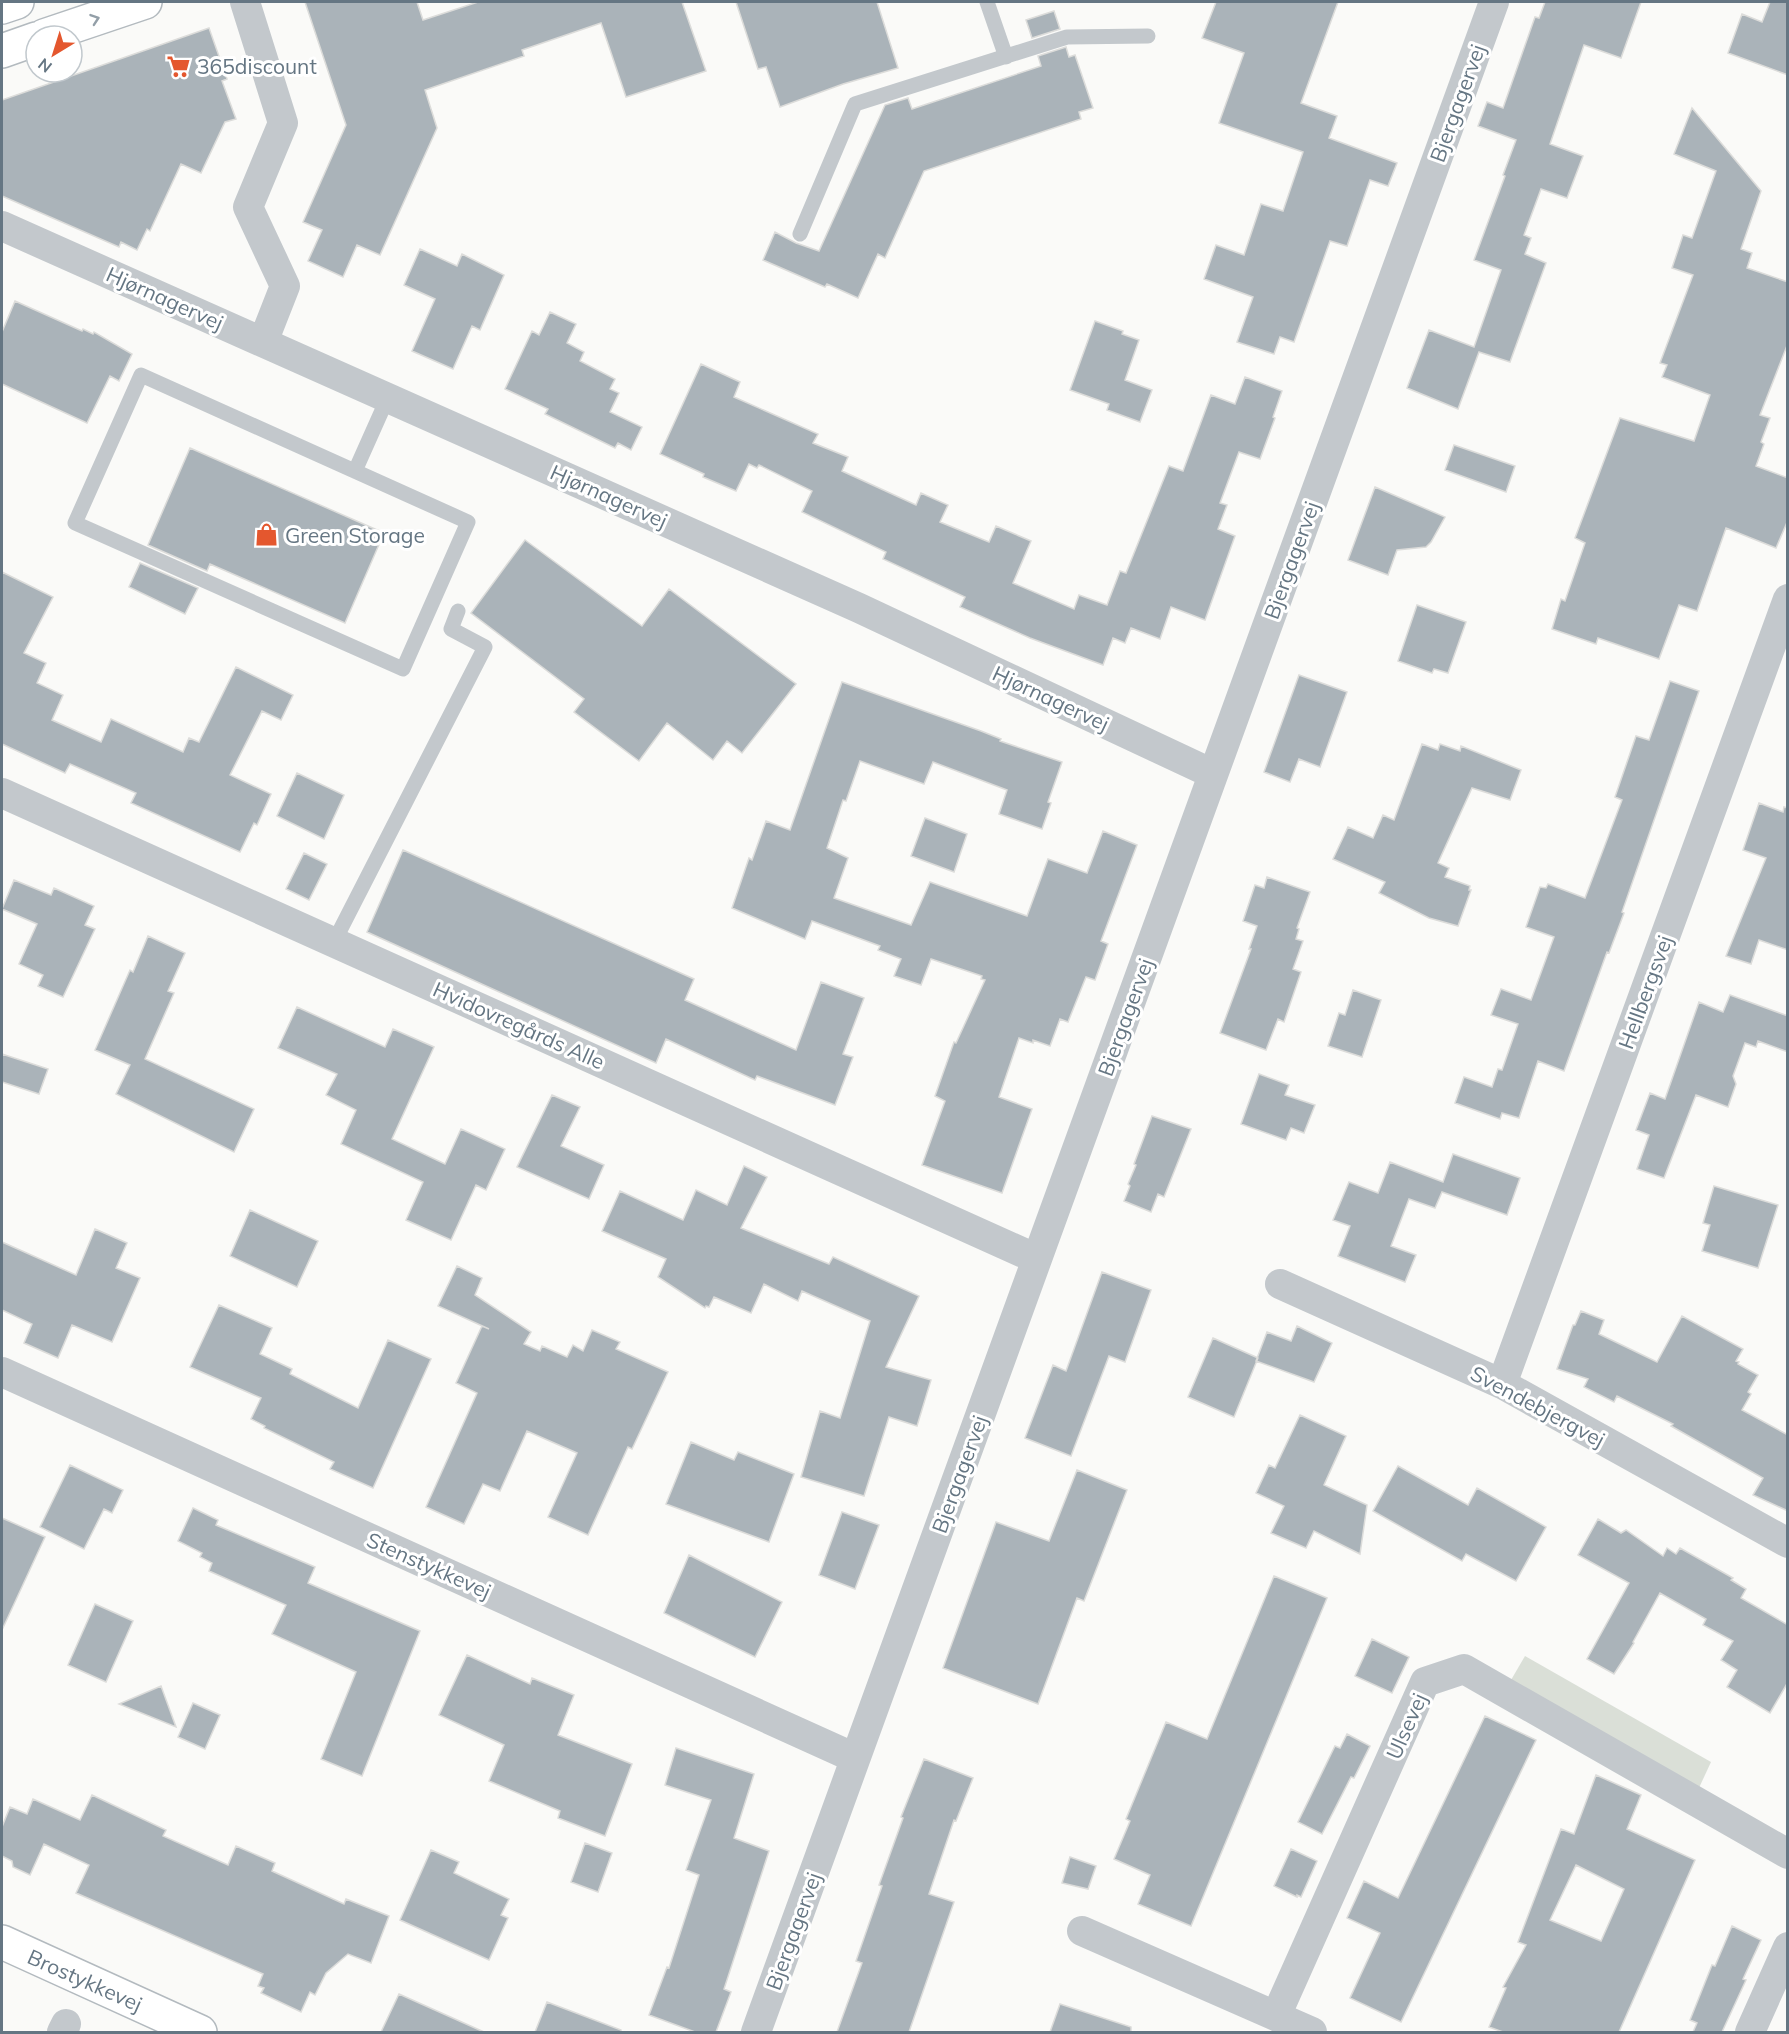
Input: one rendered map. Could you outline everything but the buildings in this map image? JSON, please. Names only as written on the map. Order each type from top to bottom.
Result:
[{"type":"street","points":[[2,7],[17,2]]},
{"type":"street","points":[[80,24],[145,2]]},
{"type":"street","points":[[245,2],[283,123],[249,207],[285,286],[263,342]]},
{"type":"street","name":"Bjergagervej","points":[[756,2032],[1494,2]]},
{"type":"street","points":[[2,51],[24,43]]},
{"type":"street","name":"Hjørnagervej","points":[[2,226],[859,608],[1213,774]]},
{"type":"street","name":"Hellbergsvej","points":[[1502,1384],[1788,599]]},
{"type":"street","name":"Hvidovregårds Alle","points":[[2,793],[1037,1259]]},
{"type":"street","name":"Svendebjergvej","points":[[1280,1284],[1502,1384],[1788,1543]]},
{"type":"street","name":"Stenstykkevej","points":[[2,1372],[855,1758]]},
{"type":"street","name":"Ulsevej","points":[[1276,2016],[1425,1682],[1464,1669],[1788,1854]]},
{"type":"street","points":[[1082,1931],[1312,2032]]},
{"type":"street","name":"Brostykkevej","points":[[2,1942],[200,2032]]},
{"type":"street","points":[[1750,2032],[1788,1947]]},
{"type":"lane","points":[[987,2],[1006,57]]},
{"type":"lane","points":[[800,234],[855,104],[1067,37],[1148,36]]},
{"type":"lane","points":[[141,375],[355,471],[468,522],[403,669],[75,523],[141,375]]},
{"type":"lane","points":[[355,471],[388,397]]},
{"type":"lane","points":[[334,942],[485,647],[451,629],[458,611]]},
{"type":"shaded area","points":[[1525,1656],[1711,1762],[1698,1790],[1511,1680]]},
{"type":"place","name":"365discount","points":[[179,66]]},
{"type":"place","name":"Green Storage","points":[[267,535]]}]
